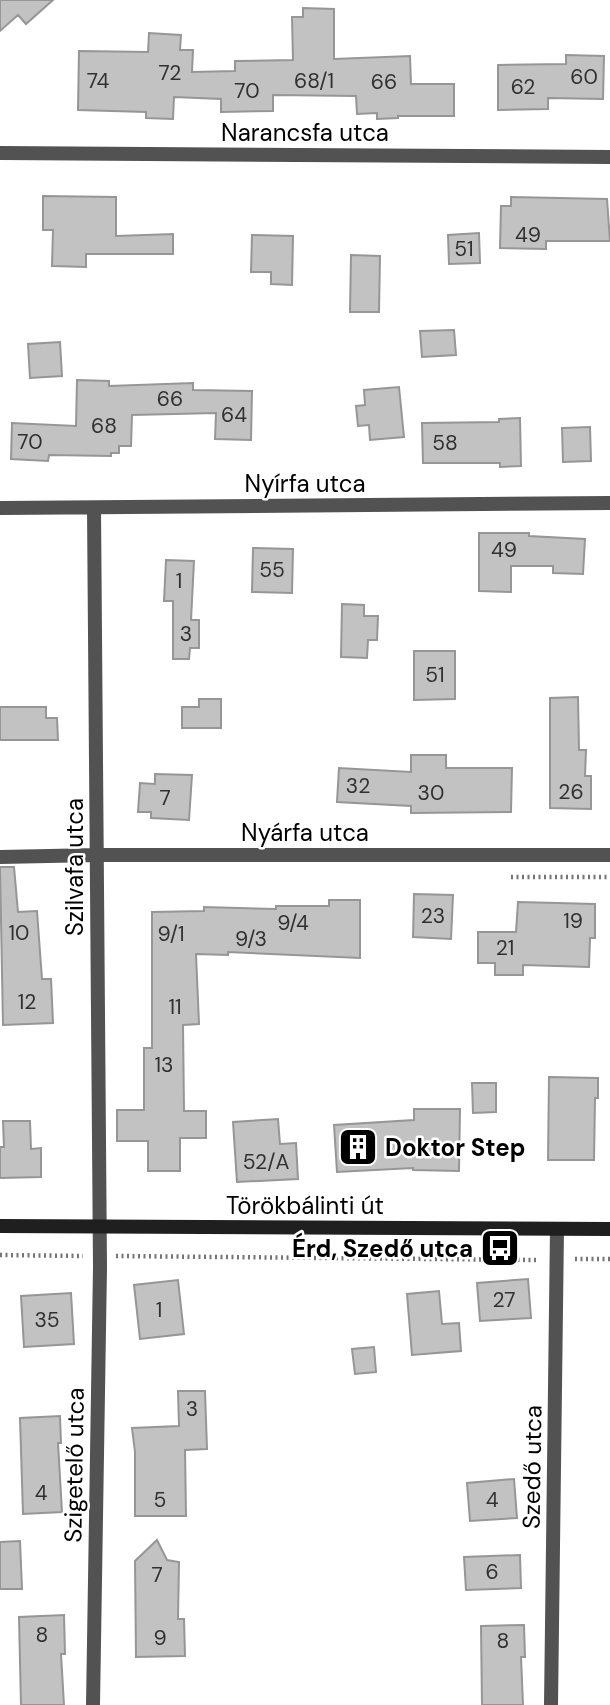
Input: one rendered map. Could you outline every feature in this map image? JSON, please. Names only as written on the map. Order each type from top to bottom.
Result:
[{"type":"main road","name":"Törökbálinti út","points":[[0,1226],[610,1229]]},
{"type":"street","name":"Narancsfa utca","points":[[0,153],[610,157]]},
{"type":"street","name":"Nyírfa utca","points":[[0,508],[610,503]]},
{"type":"street","name":"Szilvafa utca","points":[[94,508],[100,1226]]},
{"type":"street","name":"Nyárfa utca","points":[[0,857],[610,855]]},
{"type":"street","name":"Szigetelő utca","points":[[93,1705],[100,1226]]},
{"type":"street","name":"Szedő utca","points":[[551,1705],[557,1229]]},
{"type":"path","points":[[0,1255],[72,1256]]},
{"type":"path","points":[[129,1255],[610,1259]]},
{"type":"building","points":[[0,0],[53,0],[26,24],[18,15],[0,31]]},
{"type":"building","points":[[303,8],[334,9],[334,59],[410,56],[411,84],[454,84],[454,116],[398,116],[377,119],[377,113],[357,114],[356,96],[273,95],[273,111],[221,112],[221,99],[174,97],[173,119],[146,118],[146,112],[78,110],[79,51],[148,52],[149,33],[181,35],[180,50],[193,50],[192,72],[235,71],[235,61],[293,60],[292,17],[303,17]]},
{"type":"building","points":[[566,55],[604,56],[603,99],[548,98],[548,109],[498,110],[498,65],[566,64]]},
{"type":"building","points":[[43,196],[116,197],[116,236],[173,234],[173,254],[86,254],[86,267],[52,266],[53,230],[43,230]]},
{"type":"building","points":[[511,197],[607,199],[610,241],[546,241],[546,249],[500,248],[501,206],[511,206]]},
{"type":"building","points":[[479,233],[480,263],[449,264],[448,235]]},
{"type":"building","points":[[252,235],[293,236],[292,285],[271,284],[271,272],[251,272]]},
{"type":"building","points":[[351,255],[380,256],[379,312],[350,312]]},
{"type":"building","points":[[454,330],[456,355],[422,357],[420,331]]},
{"type":"building","points":[[60,342],[62,376],[30,378],[28,344]]},
{"type":"building","points":[[77,380],[109,381],[109,386],[193,383],[193,390],[252,391],[251,440],[215,439],[216,413],[132,415],[131,446],[119,446],[119,453],[111,453],[111,456],[49,455],[48,461],[11,459],[12,423],[76,426]]},
{"type":"building","points":[[399,387],[404,437],[370,440],[369,425],[358,426],[356,406],[365,405],[364,390]]},
{"type":"building","points":[[520,418],[521,466],[500,467],[500,463],[423,463],[422,423],[499,422],[499,419]]},
{"type":"building","points":[[590,427],[591,461],[563,462],[562,428]]},
{"type":"building","points":[[479,533],[529,533],[529,536],[585,539],[583,574],[553,573],[553,566],[511,566],[511,592],[479,591]]},
{"type":"building","points":[[253,548],[293,549],[292,593],[252,592]]},
{"type":"building","points":[[166,560],[194,561],[191,620],[199,620],[199,648],[190,648],[189,659],[173,659],[173,601],[164,601]]},
{"type":"building","points":[[342,604],[364,605],[364,616],[378,616],[377,640],[368,640],[367,658],[341,657]]},
{"type":"building","points":[[414,651],[455,651],[455,699],[414,700]]},
{"type":"building","points":[[578,697],[579,750],[586,750],[585,776],[591,776],[591,809],[550,808],[550,698]]},
{"type":"building","points":[[199,699],[221,699],[221,728],[182,728],[182,707],[199,707]]},
{"type":"building","points":[[0,707],[46,707],[46,718],[57,718],[58,740],[0,740]]},
{"type":"building","points":[[411,755],[446,755],[446,768],[512,768],[511,812],[411,813],[411,806],[337,802],[339,768],[411,772]]},
{"type":"building","points":[[155,774],[192,775],[189,820],[151,818],[151,812],[138,812],[140,783],[155,784]]},
{"type":"building","points":[[0,867],[14,867],[18,912],[37,911],[42,979],[51,979],[53,1023],[3,1025]]},
{"type":"building","points":[[414,894],[453,895],[451,939],[413,937]]},
{"type":"building","points":[[329,900],[360,900],[360,958],[228,952],[228,955],[196,954],[199,1024],[183,1025],[184,1111],[206,1111],[206,1138],[180,1138],[180,1171],[148,1171],[148,1141],[117,1141],[117,1110],[144,1110],[144,1048],[152,1048],[152,912],[204,911],[204,907],[276,909],[276,906],[329,906]]},
{"type":"building","points":[[518,902],[595,904],[595,938],[590,938],[589,967],[523,965],[523,975],[495,975],[495,963],[478,963],[478,932],[516,932]]},
{"type":"building","points":[[549,1077],[598,1078],[594,1160],[548,1160]]},
{"type":"building","points":[[472,1083],[496,1083],[496,1112],[473,1113]]},
{"type":"building","points":[[414,1109],[460,1109],[459,1171],[413,1168],[337,1172],[334,1125],[414,1120]]},
{"type":"building","points":[[278,1119],[280,1144],[296,1143],[298,1179],[237,1182],[233,1122]]},
{"type":"building","points":[[3,1121],[30,1121],[31,1149],[41,1148],[41,1177],[0,1178],[0,1147],[4,1147]]},
{"type":"building","points":[[528,1279],[531,1318],[480,1321],[477,1283]]},
{"type":"building","points":[[178,1280],[184,1334],[140,1339],[134,1285]]},
{"type":"building","points":[[439,1291],[442,1324],[459,1323],[461,1351],[412,1355],[407,1294]]},
{"type":"building","points":[[71,1293],[74,1344],[24,1347],[21,1296]]},
{"type":"building","points":[[374,1347],[376,1372],[355,1374],[352,1349]]},
{"type":"building","points":[[178,1391],[205,1391],[207,1449],[185,1450],[186,1516],[135,1516],[135,1452],[132,1428],[179,1426]]},
{"type":"building","points":[[60,1416],[61,1443],[58,1443],[62,1512],[23,1514],[20,1418]]},
{"type":"building","points":[[514,1479],[517,1518],[470,1521],[467,1483]]},
{"type":"building","points":[[157,1540],[167,1560],[179,1562],[178,1619],[184,1619],[185,1656],[136,1657],[135,1561]]},
{"type":"building","points":[[20,1541],[22,1589],[0,1589],[0,1542]]},
{"type":"building","points":[[520,1555],[521,1588],[466,1590],[464,1557]]},
{"type":"building","points":[[64,1615],[65,1654],[61,1654],[64,1705],[21,1705],[19,1617]]},
{"type":"building","points":[[524,1625],[525,1657],[521,1657],[523,1705],[482,1705],[481,1626]]},
{"type":"place","name":"Doktor Step","points":[[358,1147]]},
{"type":"place","name":"Érd, Szedő utca","points":[[500,1248]]}]
